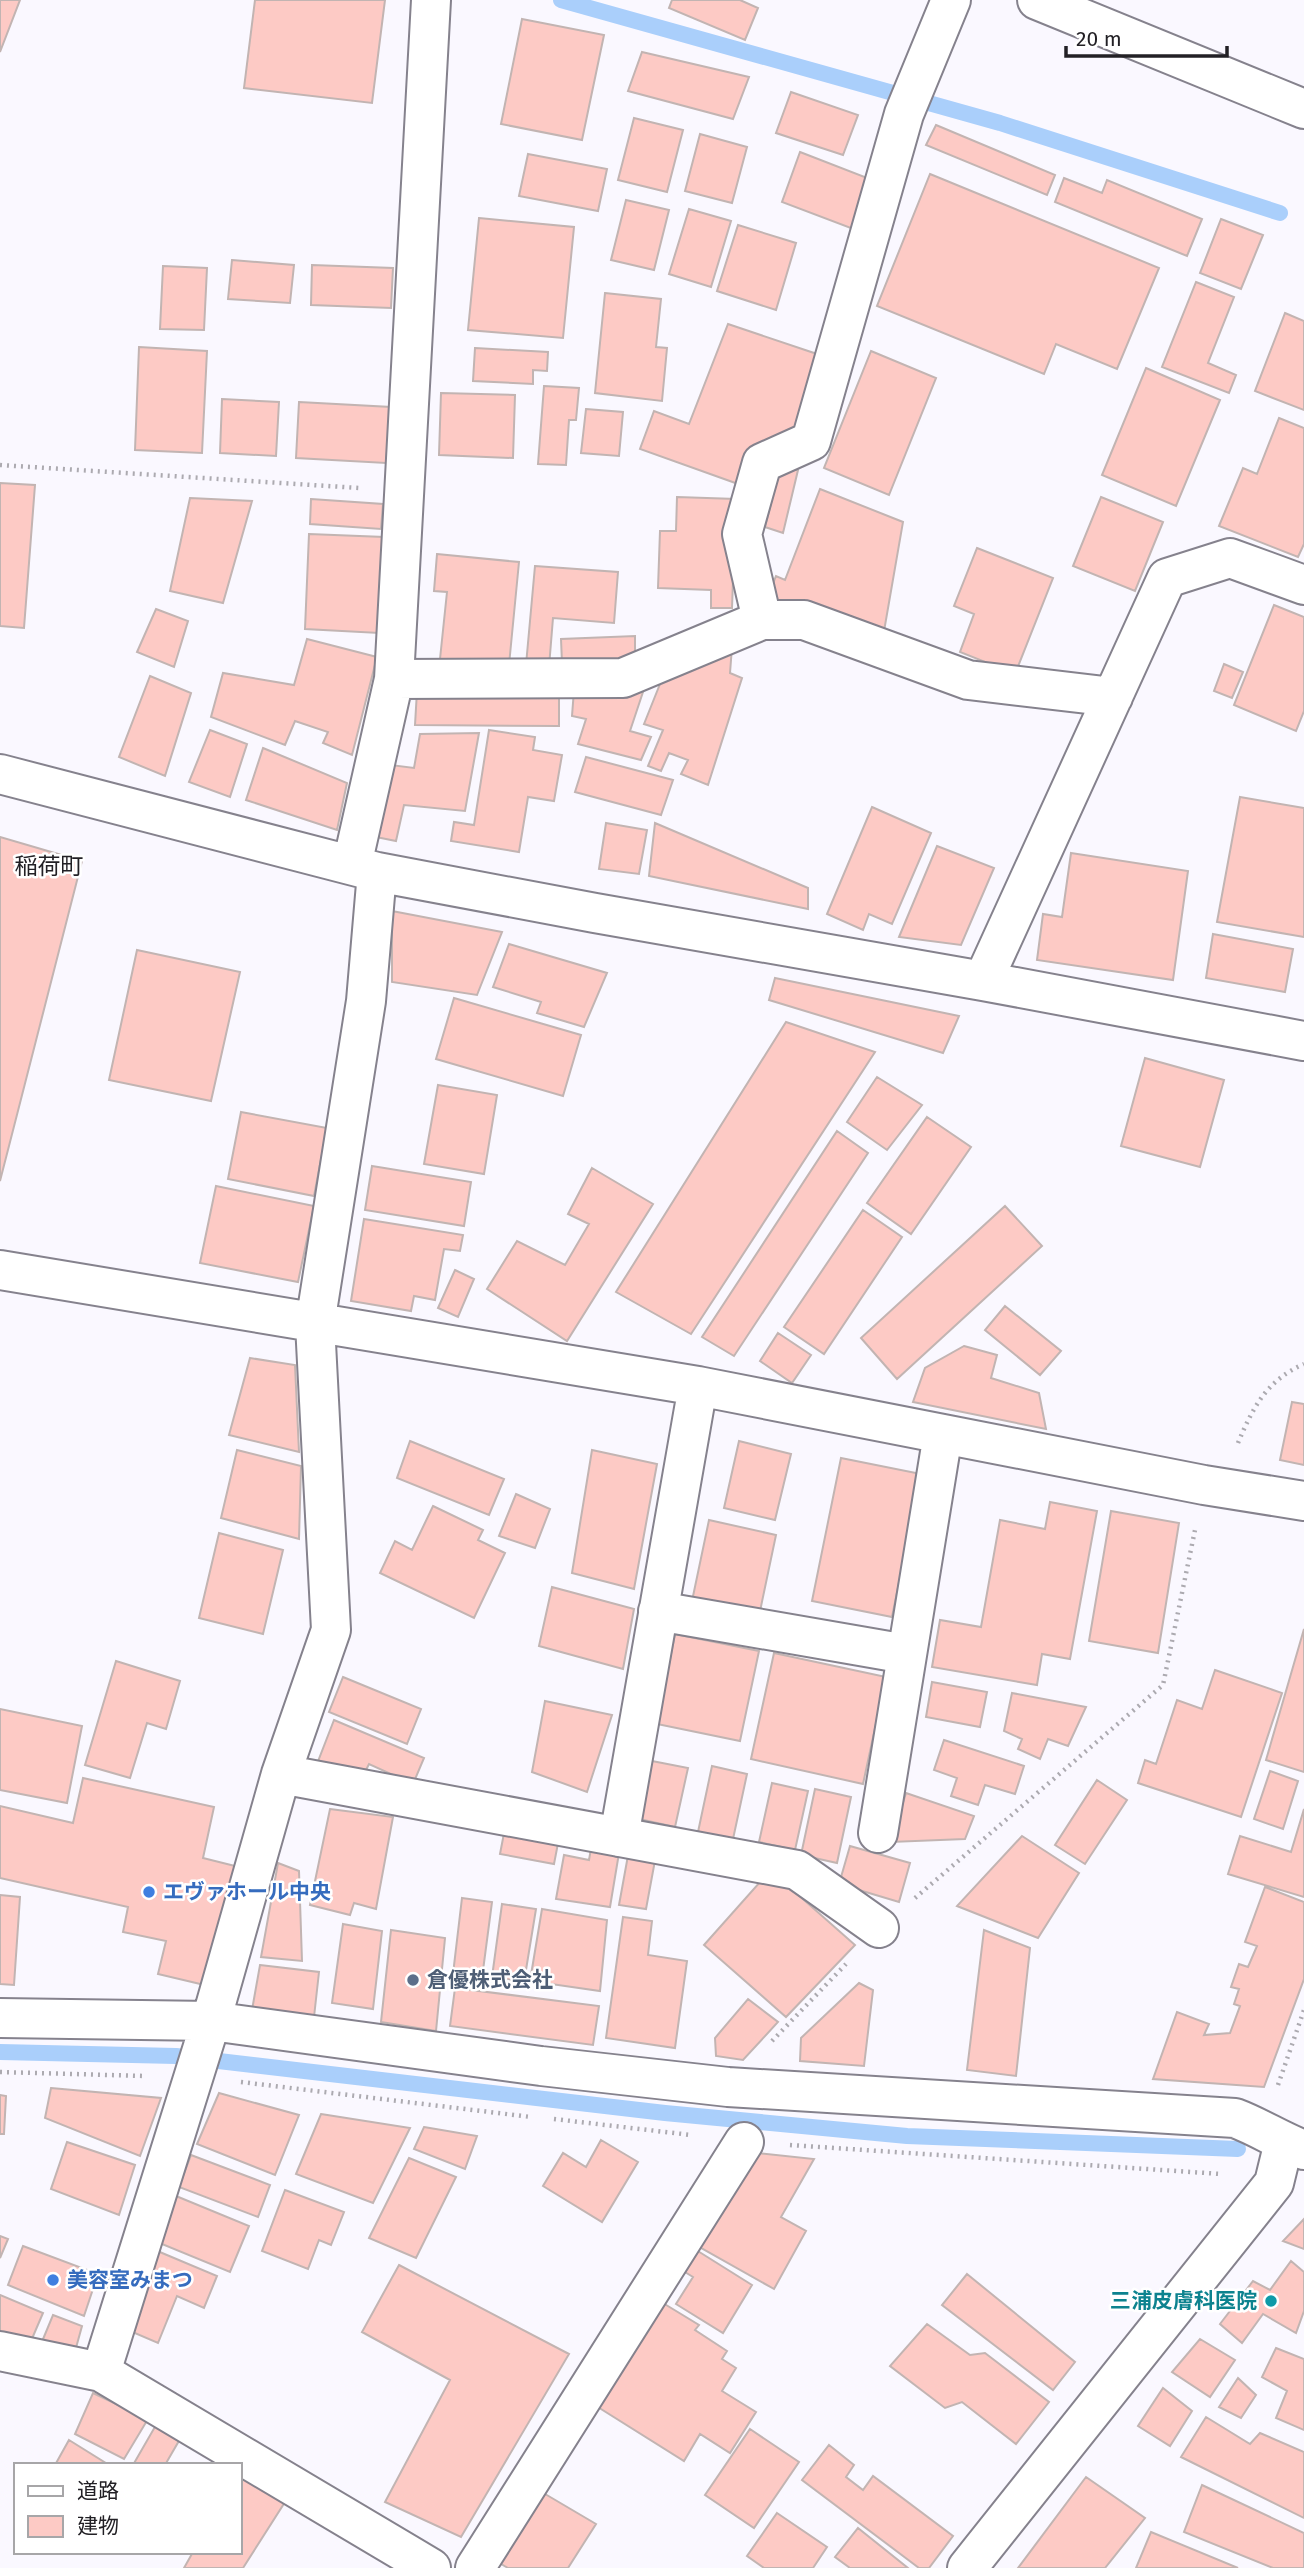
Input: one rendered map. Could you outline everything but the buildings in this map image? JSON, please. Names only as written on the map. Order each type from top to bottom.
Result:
[{"type":"street","points":[[101,2372],[203,2045],[281,1774],[331,1630],[315,1324],[366,1000],[365,869],[394,679],[431,0]]},
{"type":"street","points":[[762,620],[742,534],[762,463],[811,441],[910,100],[951,0]]},
{"type":"street","points":[[1037,0],[1304,109]]},
{"type":"street","points":[[983,981],[1167,578],[1230,558],[1304,585]]},
{"type":"street","points":[[394,679],[623,678],[762,620],[804,620],[968,680],[1113,697]]},
{"type":"street","points":[[0,774],[365,869],[1304,1041]]},
{"type":"street","points":[[0,1270],[698,1386],[1212,1486],[1304,1501]]},
{"type":"street","points":[[619,1837],[698,1386]]},
{"type":"street","points":[[878,1833],[943,1434]]},
{"type":"street","points":[[658,1611],[906,1654]]},
{"type":"street","points":[[281,1774],[797,1870],[879,1928]]},
{"type":"street","points":[[0,2018],[203,2045],[541,2066],[728,2087],[1235,2118],[1284,2140],[1274,2183],[967,2568]]},
{"type":"street","points":[[475,2568],[744,2141]]},
{"type":"street","points":[[0,2351],[101,2372],[412,2564]]},
{"type":"path","points":[[0,465],[405,491]]},
{"type":"path","points":[[728,2087],[879,1928],[1163,1685],[1212,1486],[1252,1408],[1284,1372],[1304,1364]]},
{"type":"path","points":[[1284,2140],[1304,2010]]},
{"type":"waterway","points":[[561,0],[1000,123],[1280,213]]},
{"type":"waterway","points":[[0,2052],[176,2056],[665,2113],[907,2136],[1238,2149]]},
{"type":"place","name":"エヴァホール中央","points":[[149,1892]]},
{"type":"place","name":"倉優株式会社","points":[[413,1980]]},
{"type":"place","name":"美容室みまつ","points":[[53,2280]]},
{"type":"place","name":"三浦皮膚科医院","points":[[1271,2301]]},
{"type":"district","name":"稲荷町","points":[[49,866]]}]
